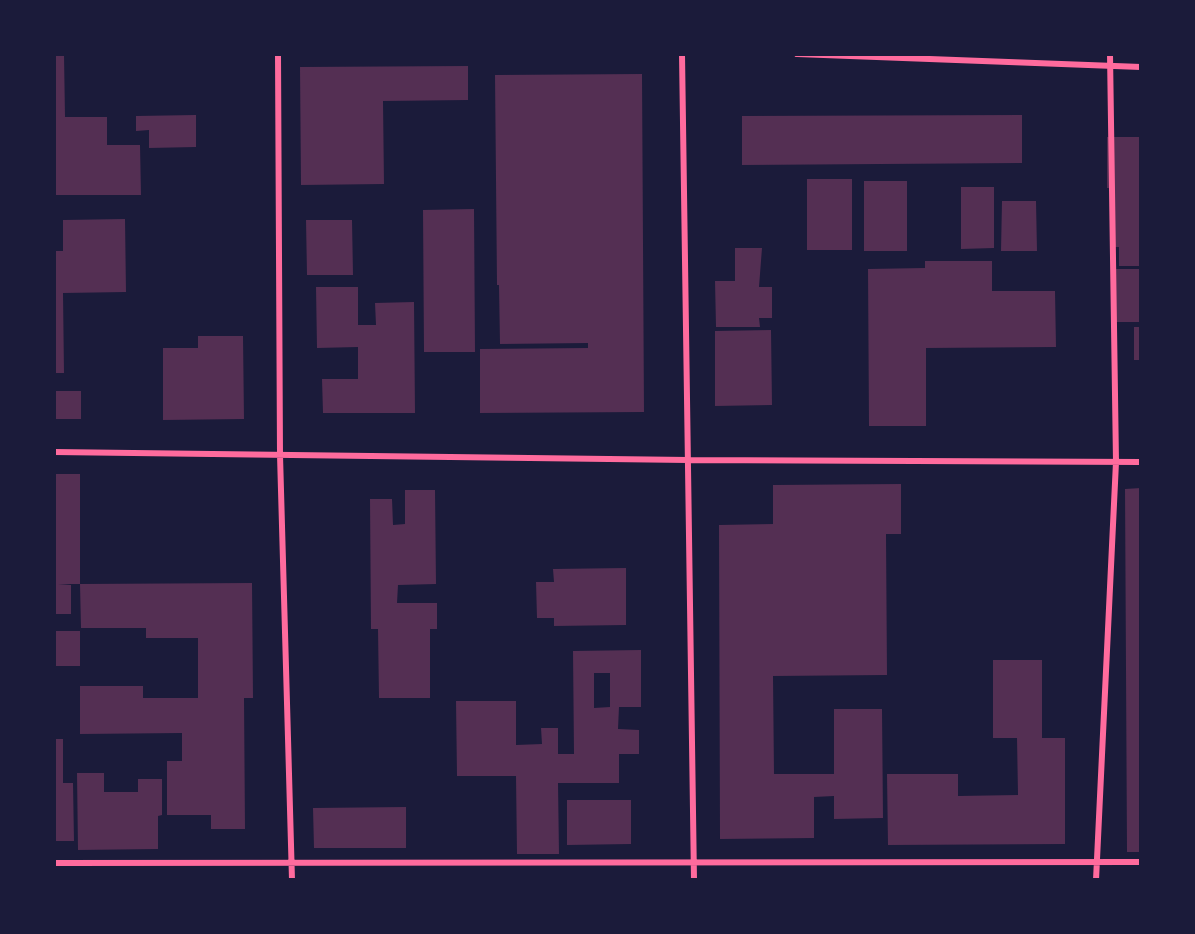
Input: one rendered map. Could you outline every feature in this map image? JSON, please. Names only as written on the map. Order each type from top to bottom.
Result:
[{"type":"street","points":[[278,54],[280,455],[292,880]]},
{"type":"street","points":[[682,54],[694,880]]},
{"type":"street","points":[[797,54],[1141,67]]},
{"type":"street","points":[[1096,880],[1116,462],[1110,54]]},
{"type":"street","points":[[54,452],[688,460],[1141,462]]},
{"type":"street","points":[[54,863],[1141,862]]},
{"type":"building","points":[[54,54],[64,54],[65,117],[107,117],[107,145],[140,145],[141,195],[54,195]]},
{"type":"building","points":[[468,66],[468,100],[383,101],[384,184],[301,185],[300,67]]},
{"type":"building","points":[[642,74],[644,412],[480,413],[480,349],[588,348],[588,343],[500,344],[499,285],[497,285],[495,75]]},
{"type":"building","points":[[196,115],[196,147],[149,148],[149,130],[136,131],[136,116]]},
{"type":"building","points":[[1022,115],[1022,163],[742,165],[742,116]]},
{"type":"building","points":[[1107,137],[1141,137],[1141,266],[1119,266],[1119,247],[1111,247],[1110,188],[1107,188]]},
{"type":"building","points":[[807,179],[852,179],[852,250],[807,250]]},
{"type":"building","points":[[864,181],[907,181],[907,251],[864,251]]},
{"type":"building","points":[[961,187],[994,187],[994,248],[961,249]]},
{"type":"building","points":[[1002,201],[1036,201],[1037,251],[1001,251]]},
{"type":"building","points":[[474,209],[475,352],[424,352],[423,210]]},
{"type":"building","points":[[125,219],[126,292],[63,293],[64,373],[54,373],[54,251],[63,251],[63,220]]},
{"type":"building","points":[[306,220],[352,220],[353,275],[307,275]]},
{"type":"building","points":[[735,248],[762,248],[759,287],[772,287],[772,318],[759,318],[760,327],[716,327],[715,281],[735,281]]},
{"type":"building","points":[[925,261],[992,261],[992,291],[1055,291],[1056,347],[926,348],[926,426],[869,426],[868,269],[925,268]]},
{"type":"building","points":[[1116,269],[1141,269],[1141,322],[1116,322]]},
{"type":"building","points":[[316,287],[358,287],[358,325],[376,325],[375,303],[414,302],[415,413],[323,413],[322,379],[358,379],[358,347],[317,348]]},
{"type":"building","points":[[1134,327],[1141,327],[1141,360],[1134,360]]},
{"type":"building","points":[[771,330],[772,405],[715,406],[715,331]]},
{"type":"building","points":[[198,336],[243,336],[244,419],[163,420],[163,348],[198,348]]},
{"type":"building","points":[[54,391],[81,391],[81,419],[54,419]]},
{"type":"building","points":[[54,474],[80,474],[80,584],[58,584],[71,585],[71,614],[54,614]]},
{"type":"building","points":[[901,484],[901,534],[886,534],[887,675],[773,676],[774,774],[834,774],[834,709],[882,709],[883,818],[834,819],[834,796],[814,797],[814,838],[720,839],[719,525],[773,524],[773,485]]},
{"type":"building","points":[[1141,488],[1141,852],[1127,852],[1125,489]]},
{"type":"building","points":[[405,490],[435,490],[436,584],[398,585],[397,603],[437,603],[437,629],[430,629],[430,698],[379,698],[378,629],[371,629],[370,499],[392,499],[393,525],[405,524]]},
{"type":"building","points":[[626,568],[626,625],[554,626],[554,618],[537,618],[536,582],[554,582],[553,569]]},
{"type":"building","points":[[252,583],[253,698],[244,698],[245,829],[211,829],[211,815],[167,815],[167,761],[182,761],[182,733],[80,734],[80,686],[143,686],[143,698],[198,698],[198,638],[146,638],[146,628],[81,628],[80,584]]},
{"type":"building","points":[[54,631],[80,631],[80,666],[54,666]]},
{"type":"building","points":[[641,650],[641,707],[619,707],[618,729],[639,730],[639,754],[619,754],[619,783],[558,783],[559,854],[517,854],[516,776],[457,776],[456,701],[516,701],[516,745],[542,744],[541,728],[558,728],[558,754],[574,754],[573,651]],"holes":[[[594,673],[610,673],[610,707],[594,708]]]},
{"type":"building","points":[[993,660],[1042,660],[1042,738],[1065,738],[1065,844],[888,845],[887,774],[958,774],[958,796],[1018,795],[1017,738],[993,738]]},
{"type":"building","points":[[54,739],[63,739],[63,783],[73,783],[74,841],[54,841]]},
{"type":"building","points":[[77,773],[104,773],[104,792],[138,792],[138,779],[162,779],[162,815],[158,816],[158,849],[78,850]]},
{"type":"building","points":[[567,800],[631,800],[631,844],[567,845]]},
{"type":"building","points":[[406,807],[406,848],[314,848],[313,808]]}]
